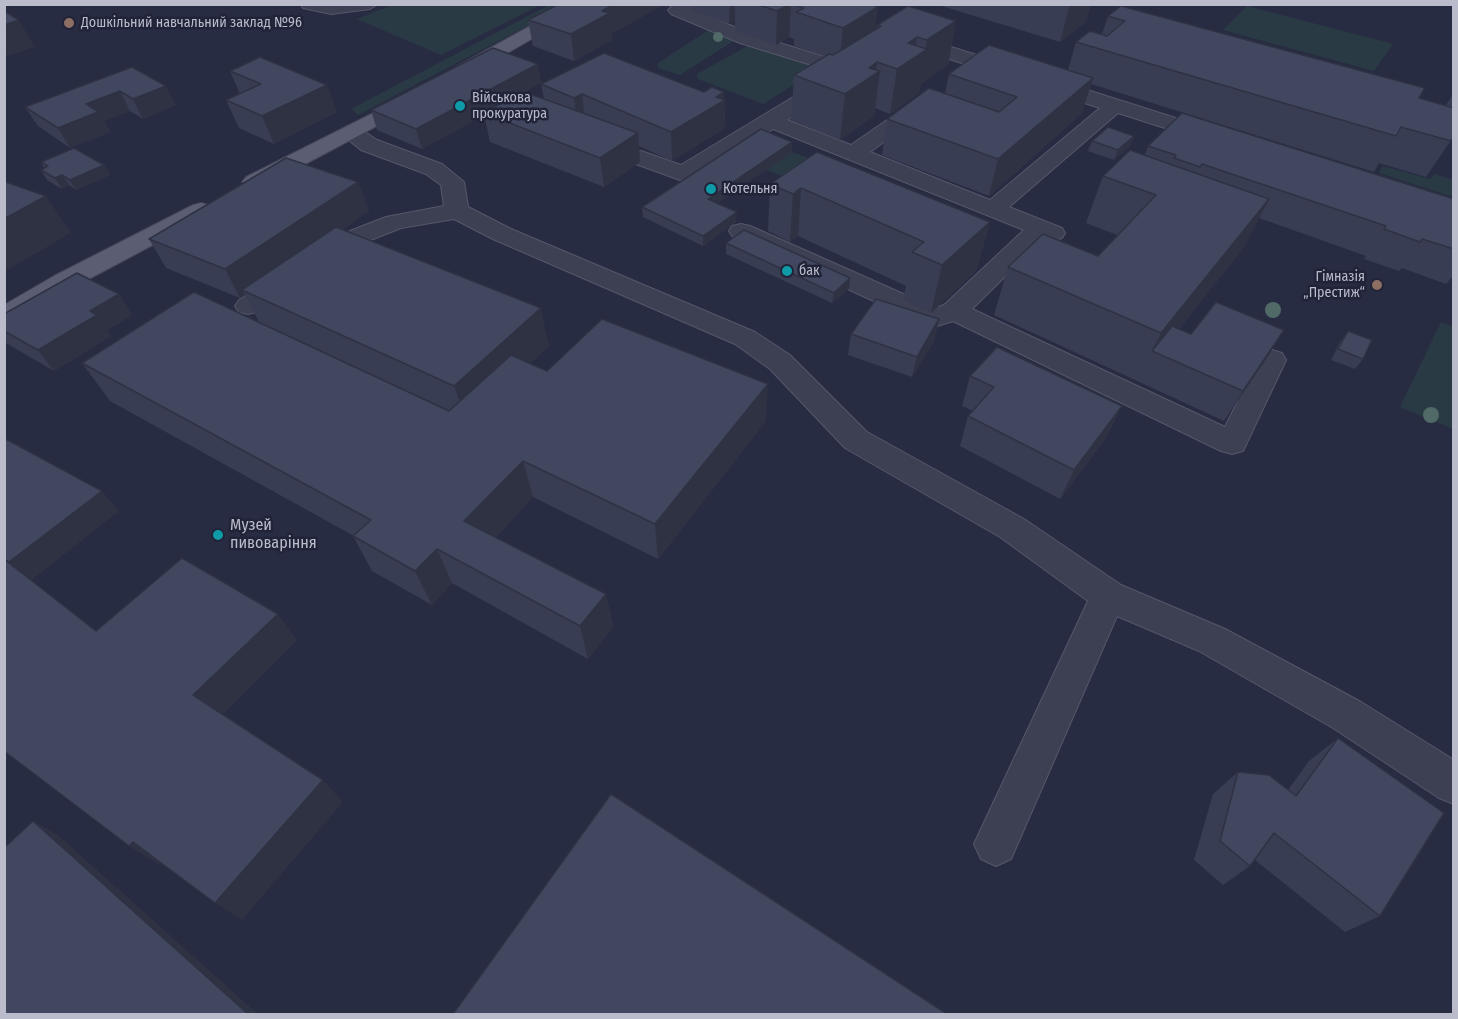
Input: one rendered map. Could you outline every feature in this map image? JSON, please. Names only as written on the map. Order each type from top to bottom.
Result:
[{"type":"main road","points":[[4,317],[63,282],[351,133],[584,4]]},
{"type":"street","points":[[309,4],[331,9],[370,4]]},
{"type":"street","points":[[688,4],[677,10],[747,39],[818,61]]},
{"type":"street","points":[[890,34],[1237,146]]},
{"type":"street","points":[[641,158],[683,174],[848,72]]},
{"type":"street","points":[[854,154],[926,102]]},
{"type":"street","points":[[993,209],[1114,106]]},
{"type":"street","points":[[741,231],[934,318],[954,310],[1047,230],[749,112]]},
{"type":"street","points":[[351,133],[369,145],[434,169],[452,182],[457,211]]},
{"type":"street","points":[[248,306],[359,236],[395,222],[457,211],[502,234],[745,338],[780,362],[856,440],[1012,528],[1108,596],[1212,640],[1347,715],[1454,784]]},
{"type":"street","points":[[954,310],[1232,443],[1272,360]]},
{"type":"street","points":[[996,844],[1108,596]]},
{"type":"shaded area","points":[[392,5],[540,5],[441,55],[357,19]]},
{"type":"shaded area","points":[[549,5],[567,5],[358,115],[351,109]]},
{"type":"shaded area","points":[[1247,6],[1393,44],[1374,71],[1223,30]]},
{"type":"shaded area","points":[[710,29],[738,38],[680,75],[658,68],[658,63]]},
{"type":"shaded area","points":[[753,43],[822,67],[763,104],[698,79],[697,74]]},
{"type":"shaded area","points":[[792,152],[822,163],[800,184],[766,169]]},
{"type":"shaded area","points":[[1383,166],[1430,179],[1435,174],[1453,180],[1453,197],[1379,173]]},
{"type":"shaded area","points":[[1441,322],[1453,327],[1453,429],[1400,407]]},
{"type":"building","points":[[559,4],[614,4],[602,11],[610,13],[571,34],[528,20]]},
{"type":"building","points":[[756,4],[790,4],[777,11]]},
{"type":"building","points":[[792,4],[870,4],[878,7],[843,28],[796,12],[804,8]]},
{"type":"building","points":[[908,6],[956,21],[927,40],[917,37],[908,43],[927,49],[897,69],[877,62],[869,68],[880,71],[845,94],[794,75],[858,40]]},
{"type":"building","points":[[1121,6],[1425,88],[1419,98],[1454,108],[1454,136],[1451,141],[1401,127],[1396,136],[1076,42],[1090,31],[1107,36],[1125,21],[1108,16]]},
{"type":"building","points":[[4,11],[19,20],[4,25]]},
{"type":"building","points":[[989,45],[1093,78],[998,159],[887,119],[929,88],[999,112],[1017,97],[949,74]]},
{"type":"building","points":[[493,48],[538,64],[416,129],[371,110]]},
{"type":"building","points":[[604,53],[704,92],[712,87],[724,92],[716,97],[725,100],[671,132],[582,94],[574,98],[541,84]]},
{"type":"building","points":[[260,57],[327,85],[262,116],[226,100],[261,84],[230,71]]},
{"type":"building","points":[[132,67],[166,86],[133,99],[120,91],[86,104],[98,112],[58,128],[25,107]]},
{"type":"building","points":[[522,91],[638,133],[600,158],[484,113]]},
{"type":"building","points":[[1182,113],[1454,199],[1454,249],[1422,239],[1420,242],[1384,229],[1386,226],[1202,164],[1200,167],[1174,158],[1176,155],[1148,146]]},
{"type":"building","points":[[1108,127],[1134,136],[1118,150],[1092,141]]},
{"type":"building","name":"Котельня","points":[[761,129],[792,142],[708,199],[737,212],[703,236],[642,207]]},
{"type":"building","points":[[74,148],[104,165],[70,180],[62,175],[55,178],[41,170],[48,166],[41,162]]},
{"type":"building","points":[[1130,150],[1269,199],[1161,333],[1008,267],[1043,234],[1098,256],[1156,195],[1103,176]]},
{"type":"building","points":[[817,152],[990,222],[942,265],[912,252],[924,242],[801,188],[793,194],[770,184]]},
{"type":"building","points":[[286,158],[358,182],[225,269],[149,239]]},
{"type":"building","points":[[4,183],[46,196],[4,219]]},
{"type":"building","points":[[336,227],[541,308],[454,386],[242,290]]},
{"type":"building","points":[[744,230],[850,278],[834,293],[726,243]]},
{"type":"building","points":[[77,273],[119,294],[90,311],[97,315],[38,350],[4,331],[4,314]]},
{"type":"building","points":[[194,292],[449,411],[511,355],[547,371],[602,319],[768,384],[655,524],[523,461],[464,521],[606,594],[580,626],[437,549],[415,571],[353,536],[371,520],[82,363]]},
{"type":"building","points":[[876,299],[939,319],[917,357],[851,334]]},
{"type":"building","points":[[1216,302],[1284,330],[1243,391],[1152,351],[1172,326],[1191,334]]},
{"type":"building","points":[[1348,331],[1372,340],[1363,359],[1338,349]]},
{"type":"building","points":[[997,347],[1122,406],[1074,470],[968,416],[994,387],[970,376]]},
{"type":"building","points":[[4,438],[102,491],[9,562],[4,559]]},
{"type":"building","points":[[182,558],[278,614],[193,695],[323,780],[215,903],[133,842],[129,846],[4,751],[4,559],[96,631]]},
{"type":"building","points":[[1338,738],[1444,813],[1380,916],[1274,833],[1250,866],[1220,841],[1238,772],[1269,775],[1296,796]]},
{"type":"building","points":[[611,794],[947,1014],[453,1014]]},
{"type":"building","points":[[33,821],[248,1014],[4,1014],[4,848]]},
{"type":"place","name":"Дошкільний навчальний заклад №96","points":[[69,23]]},
{"type":"place","name":"Військова прокуратура","points":[[460,106]]},
{"type":"place","name":"Котельня","points":[[711,189]]},
{"type":"place","name":"бак","points":[[787,271]]},
{"type":"place","name":"Гімназія „Престиж“","points":[[1377,285]]},
{"type":"place","name":"Музей пивоваріння","points":[[218,535]]}]
